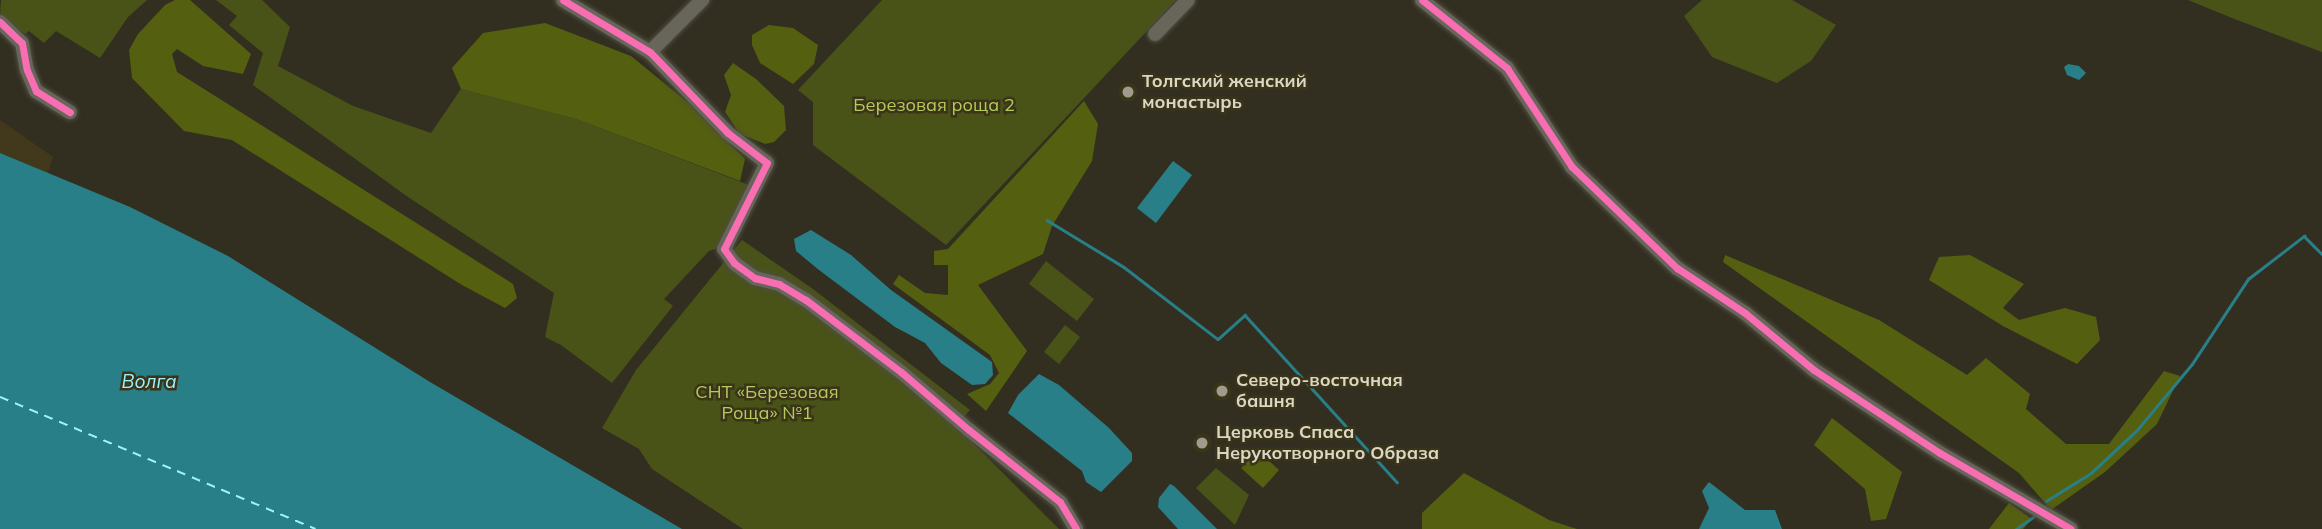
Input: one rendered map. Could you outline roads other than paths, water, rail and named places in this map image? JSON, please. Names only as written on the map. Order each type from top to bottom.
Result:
[{"type":"street","points":[[563,0],[650,52],[729,133],[767,163],[724,249],[734,263],[755,278],[779,284],[806,300],[901,372],[1060,502],[1076,529]]},
{"type":"street","points":[[650,52],[702,0]]},
{"type":"street","points":[[1155,34],[1188,0]]},
{"type":"street","points":[[1422,0],[1507,68],[1572,167],[1677,268],[1745,313],[1825,378],[1940,453],[2071,529]]},
{"type":"street","points":[[0,22],[22,43],[27,70],[36,91],[70,112]]},
{"type":"water","points":[[2068,64],[2079,66],[2086,73],[2079,80],[2067,75],[2064,67]]},
{"type":"water","name":"Волга","points":[[0,153],[130,207],[228,256],[430,382],[682,529],[0,529]]},
{"type":"water","points":[[1173,161],[1192,175],[1156,223],[1137,208]]},
{"type":"water","points":[[811,230],[851,255],[891,290],[992,362],[993,375],[985,384],[972,385],[941,363],[925,343],[895,327],[819,270],[796,251],[794,239]]},
{"type":"water","points":[[1039,374],[1059,385],[1109,428],[1132,453],[1132,461],[1101,492],[1086,482],[1082,471],[1008,413],[1018,395]]},
{"type":"water","points":[[1709,482],[1745,510],[1775,510],[1782,529],[1699,529],[1709,508],[1702,491]]},
{"type":"water","points":[[1170,484],[1217,529],[1178,529],[1158,507],[1159,498]]},
{"type":"waterway","points":[[1047,220],[1124,267],[1218,339],[1245,315],[1397,482]]},
{"type":"waterway","points":[[2046,501],[2091,473],[2137,430],[2192,364],[2248,279],[2304,236],[2322,254]]},
{"type":"waterway","points":[[2016,529],[2033,517]]},
{"type":"place","name":"Толгский женский монастырь","points":[[1128,92]]},
{"type":"place","name":"Северо-восточная башня","points":[[1222,391]]},
{"type":"place","name":"Церковь Спаса Нерукотворного Образа","points":[[1202,443]]},
{"type":"park label","name":"Березовая роща 2","points":[[934,105]]},
{"type":"park label","name":"СНТ «Березовая Роща» №1","points":[[767,403]]}]
